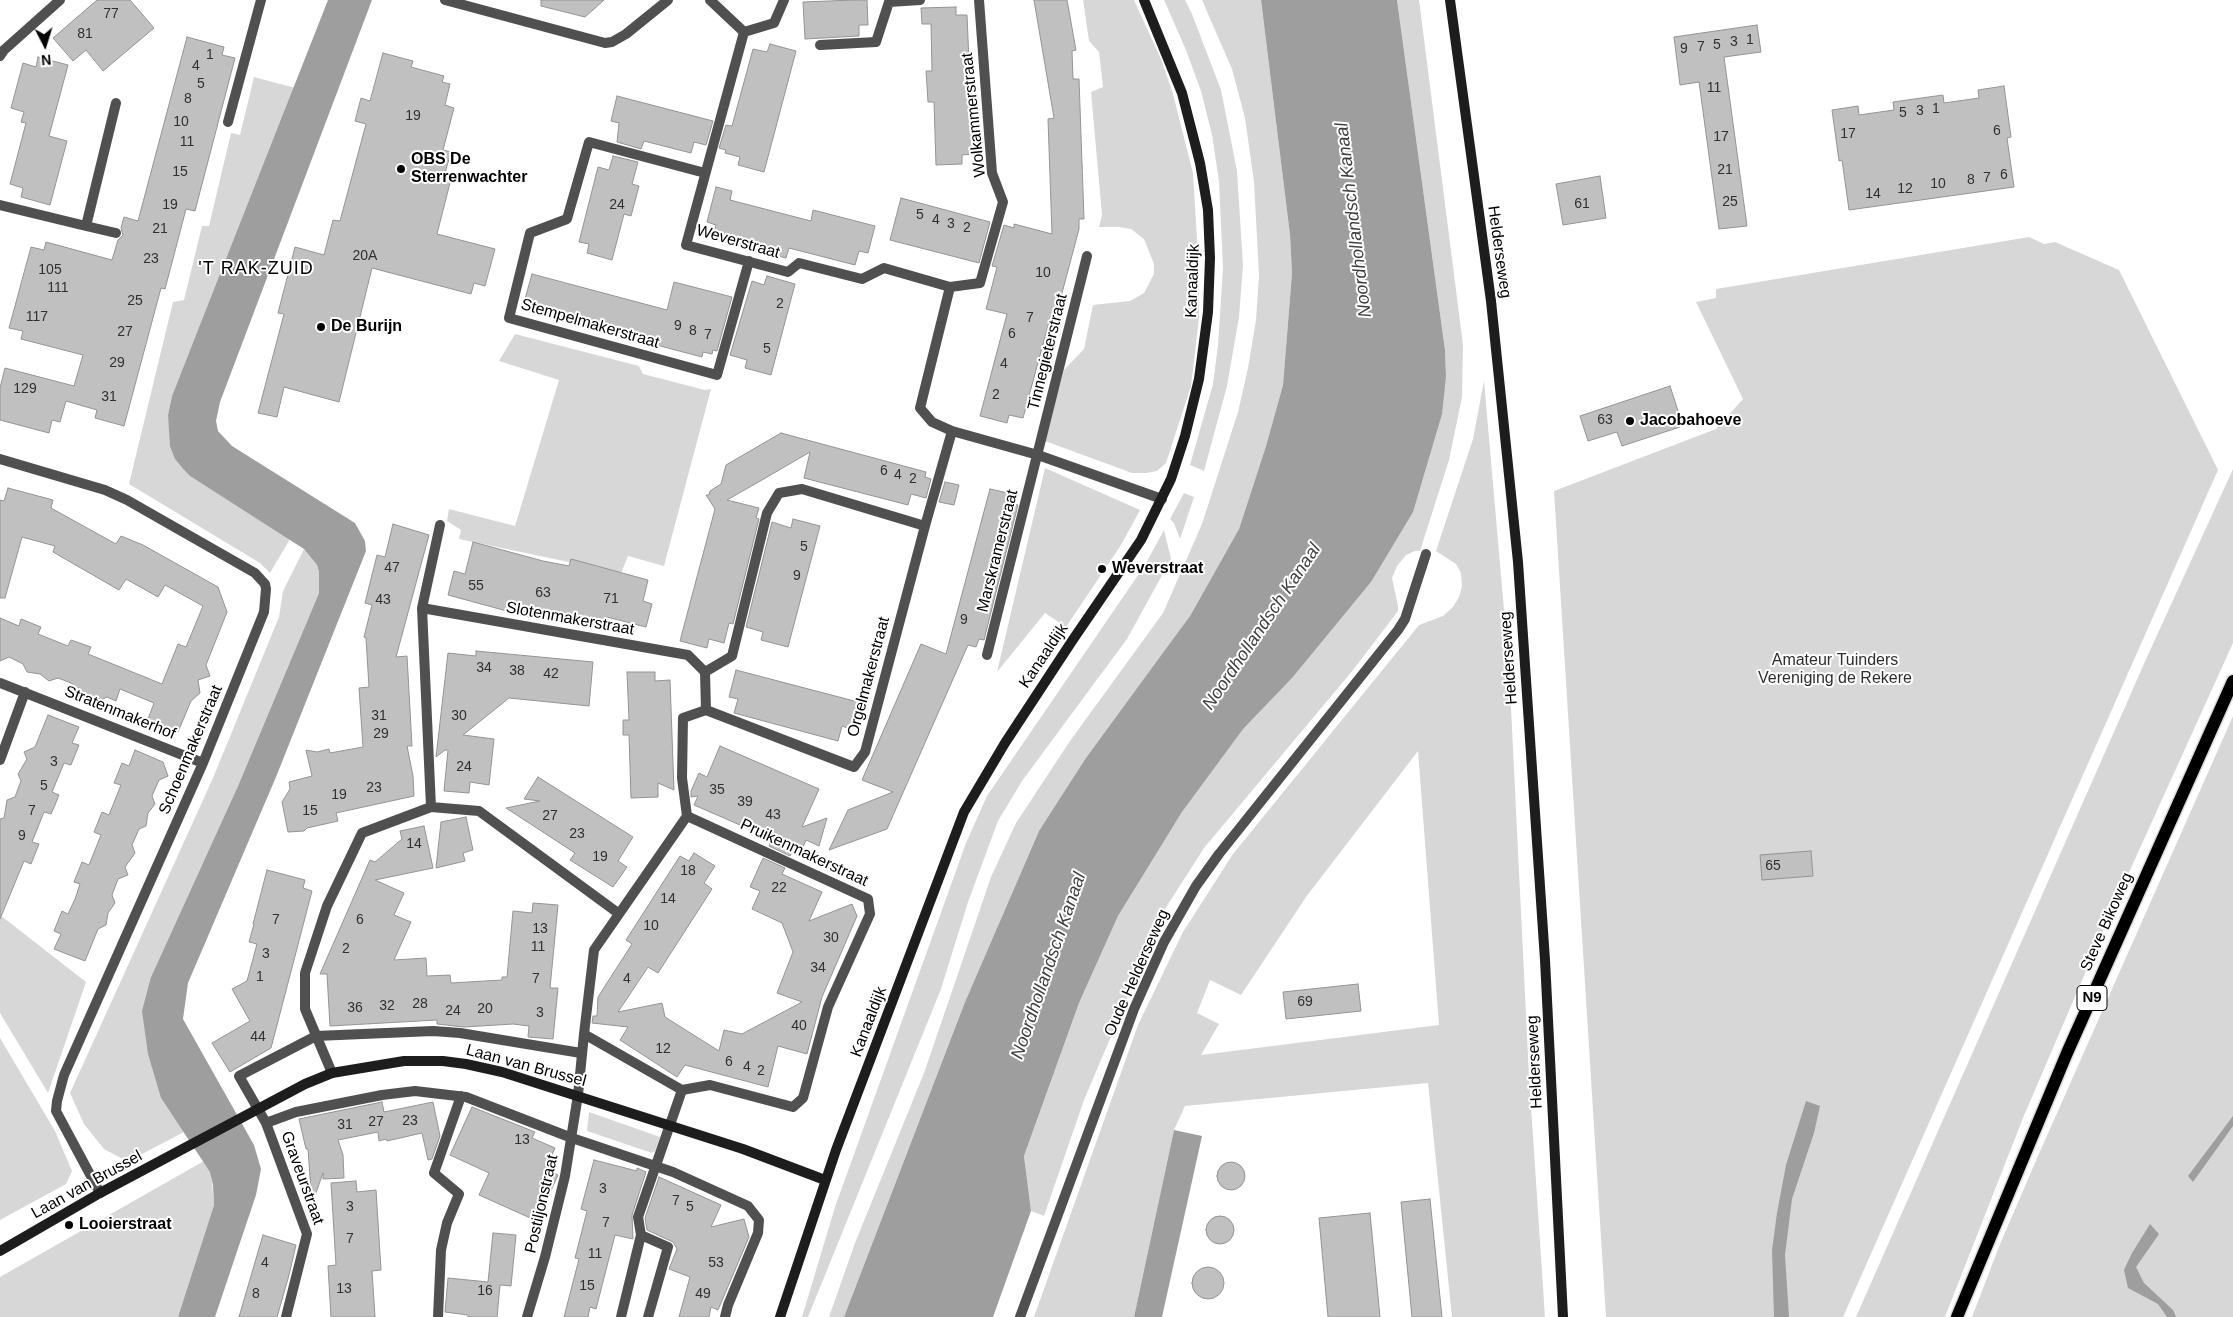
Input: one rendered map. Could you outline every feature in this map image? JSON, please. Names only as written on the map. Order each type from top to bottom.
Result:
[{"type":"main road","name":"Steve Bikoweg","points":[[1957,1317],[2067,1054],[2233,681]]},
{"type":"street","points":[[0,56],[4,50],[60,0]]},
{"type":"street","points":[[228,122],[261,0]]},
{"type":"street","points":[[445,0],[605,43],[612,42],[626,34],[668,0]]},
{"type":"street","points":[[710,0],[744,32],[774,23],[784,0]]},
{"type":"street","points":[[820,45],[876,42],[889,2],[920,0]]},
{"type":"street","name":"Wolkammerstraat","points":[[950,286],[980,283],[1003,202],[992,173],[979,0]]},
{"type":"street","name":"Kanaaldijk","points":[[780,1317],[825,1180],[946,857],[972,796],[1072,641],[1141,540],[1171,479],[1185,436],[1195,398],[1208,312],[1210,258],[1208,210],[1195,141],[1182,93],[1144,0]]},
{"type":"street","name":"Helderseweg","points":[[1450,0],[1491,301],[1518,562],[1544,960],[1563,1317]]},
{"type":"street","name":"Weverstraat","points":[[744,32],[686,245],[788,272],[799,263],[862,279],[884,268],[950,286]]},
{"type":"street","points":[[86,226],[116,103]]},
{"type":"street","name":"Stempelmakerstraat","points":[[705,173],[589,142],[567,218],[530,233],[509,318],[717,375],[749,261]]},
{"type":"street","points":[[0,205],[116,233]]},
{"type":"street","name":"Tinnegieterstraat","points":[[1038,455],[1088,256]]},
{"type":"street","points":[[950,286],[920,408],[932,422],[952,430],[1038,455],[1162,499]]},
{"type":"street","name":"Orgelmakerstraat","points":[[706,710],[854,767],[865,752],[952,430]]},
{"type":"street","name":"Marskramerstraat","points":[[987,655],[1038,455]]},
{"type":"street","name":"Schoenmakerstraat","points":[[0,459],[105,490],[255,573],[264,584],[267,594],[264,612],[203,763],[64,1075],[56,1111],[100,1194]]},
{"type":"street","points":[[578,1095],[594,950],[687,816],[682,778],[683,718],[706,710],[705,672],[732,656],[767,512],[779,493],[802,489],[925,526]]},
{"type":"street","points":[[431,807],[422,608],[440,526]]},
{"type":"street","name":"Oude Helderseweg","points":[[1020,1317],[1134,1009],[1164,942],[1196,886],[1219,854],[1398,630],[1405,618],[1426,554]]},
{"type":"street","name":"Slotenmakerstraat","points":[[422,608],[688,655],[705,672]]},
{"type":"street","name":"Stratenmakerhof","points":[[0,683],[203,763]]},
{"type":"street","points":[[0,760],[25,692]]},
{"type":"street","points":[[332,1073],[305,1009],[305,973],[327,906],[362,833],[431,807],[479,811],[618,913]]},
{"type":"street","name":"Pruikenmakerstraat","points":[[682,1090],[710,1085],[793,1107],[804,1098],[828,1007],[870,914],[868,899],[687,816]]},
{"type":"street","name":"Laan van Brussel","points":[[258,1108],[239,1076],[316,1036],[433,1032],[460,1033],[582,1053]]},
{"type":"street","points":[[584,1034],[682,1090],[638,1217],[640,1235],[621,1317]]},
{"type":"street","name":"Laan van Brussel","points":[[0,1251],[100,1194],[300,1086],[332,1073],[404,1061],[443,1061],[479,1066],[578,1095],[743,1149],[825,1180]]},
{"type":"street","points":[[266,1123],[296,1112],[382,1094],[415,1091],[461,1096],[572,1138],[656,1166],[748,1206],[759,1220],[758,1233],[728,1305],[725,1317]]},
{"type":"street","name":"Postiljonstraat","points":[[527,1317],[545,1258],[565,1176],[578,1095]]},
{"type":"street","points":[[438,1317],[440,1250],[447,1223],[459,1194],[434,1173],[461,1096]]},
{"type":"street","name":"Graveurstraat","points":[[258,1108],[266,1123],[307,1234],[286,1317]]},
{"type":"street","points":[[640,1235],[668,1247],[648,1317]]},
{"type":"green space","points":[[1083,0],[1134,0],[1161,59],[1173,94],[1193,173],[1199,273],[1199,318],[1191,386],[1166,463],[1157,471],[1146,473],[1132,473],[1045,441],[1064,370],[1084,349],[1093,305],[1130,301],[1144,293],[1154,274],[1154,264],[1144,239],[1131,229],[1099,227],[1102,215],[1091,92],[1103,87],[1099,52],[1089,41]]},
{"type":"green space","points":[[1164,0],[1185,0],[1192,14],[1221,90],[1237,171],[1243,265],[1239,317],[1227,386],[1204,471],[1190,465],[1213,384],[1218,345],[1223,268],[1219,181],[1212,135],[1201,91],[1186,50]]},
{"type":"green space","points":[[1202,0],[1261,0],[1290,235],[1292,273],[1283,385],[1266,446],[1239,529],[1190,616],[1039,831],[965,1002],[844,1317],[829,1317],[855,1243],[924,1073],[991,877],[1016,823],[1070,741],[1163,613],[1202,524],[1238,412],[1256,320],[1259,275],[1254,182],[1245,118],[1232,69]]},
{"type":"green space","points":[[1397,0],[1419,0],[1463,345],[1462,397],[1449,460],[1420,551],[1406,555],[1397,566],[1392,578],[1398,611],[1353,670],[1204,848],[1165,909],[1084,1100],[1044,1216],[1031,1211],[1024,1156],[1079,1003],[1118,916],[1182,812],[1243,728],[1293,677],[1371,582],[1446,376],[1445,350]]},
{"type":"green space","points":[[254,77],[295,88],[172,396],[168,415],[175,459],[183,469],[190,476],[290,539],[270,573],[260,563],[129,484],[173,302],[184,300],[202,226],[209,226],[231,133],[240,135]]},
{"type":"green space","name":"Amateur Tuinders Vereniging de Rekere","points":[[2029,237],[2044,244],[2055,242],[2119,270],[2218,470],[1843,1317],[1606,1317],[1554,491],[1716,429],[1743,399],[1696,302],[1716,298],[1716,289]]},
{"type":"green space","points":[[515,334],[639,366],[643,374],[705,390],[711,389],[664,566],[628,556],[621,573],[459,539],[461,530],[447,521],[449,509],[515,526],[559,380],[499,361]]},
{"type":"green space","points":[[1484,381],[1509,667],[1529,1076],[1545,1317],[1452,1317],[1428,1083],[1185,1106],[1174,1130],[1134,1317],[1034,1317],[1138,1025],[1183,932],[1233,854],[1419,625],[1443,616],[1453,607],[1459,597],[1462,586],[1461,573],[1456,564],[1436,551],[1473,439]],"holes":[[[1418,751],[1439,1025],[1201,1055],[1219,1024],[1197,1013],[1210,980],[1241,995],[1306,897]]]},
{"type":"green space","points":[[1045,468],[1140,510],[1121,545],[1066,627],[1045,613],[997,672]]},
{"type":"green space","points":[[2233,469],[2233,643],[2116,901],[2023,1118],[1945,1317],[1856,1317],[2147,657]]},
{"type":"green space","points":[[1184,493],[1194,497],[1180,539],[1174,523],[1170,519]]},
{"type":"green space","points":[[1164,530],[1171,559],[1127,639],[1022,781],[998,821],[968,902],[941,989],[808,1317],[802,1317],[835,1207],[966,843],[987,796],[1145,565]]},
{"type":"green space","points":[[304,549],[317,565],[319,593],[238,786],[151,977],[161,1098],[184,1132],[142,1154],[121,1158],[104,1149],[84,1124],[70,1093],[213,778],[279,617],[283,591]]},
{"type":"green space","points":[[2233,716],[2233,1317],[1972,1317],[2000,1244],[2038,1156]]},
{"type":"green space","points":[[0,915],[86,982],[48,1093],[0,1013]]},
{"type":"green space","points":[[0,1038],[55,1131],[72,1171],[66,1184],[0,1220]]},
{"type":"green space","points":[[589,1112],[660,1137],[655,1151],[652,1153],[587,1131]]},
{"type":"green space","points":[[204,1161],[211,1172],[214,1205],[178,1317],[0,1317],[0,1277]]},
{"type":"water","points":[[328,0],[372,0],[220,402],[216,421],[218,431],[232,446],[355,523],[365,541],[366,551],[276,777],[188,983],[183,1019],[254,1145],[261,1169],[256,1195],[215,1317],[178,1317],[214,1205],[213,1185],[210,1172],[161,1098],[148,1054],[142,1011],[151,977],[238,786],[319,593],[319,572],[317,565],[304,549],[190,476],[183,469],[175,459],[170,446],[168,415],[172,396]]},
{"type":"water","name":"Noordhollandsch Kanaal","points":[[1261,0],[1397,0],[1445,350],[1446,376],[1442,414],[1413,512],[1371,582],[1293,677],[1243,729],[1182,812],[1118,916],[1079,1003],[1024,1156],[1031,1211],[993,1317],[844,1317],[965,1002],[1039,831],[1086,758],[1190,616],[1239,529],[1266,446],[1283,385],[1292,273],[1290,235]]},
{"type":"water","points":[[1806,1101],[1820,1106],[1814,1133],[1792,1199],[1785,1255],[1789,1317],[1774,1317],[1772,1250],[1777,1213],[1786,1165]]},
{"type":"water","points":[[2233,1116],[2233,1126],[2193,1182],[2188,1176]]},
{"type":"water","points":[[1174,1130],[1202,1136],[1162,1317],[1134,1317]]},
{"type":"water","points":[[2150,1224],[2159,1234],[2136,1267],[2144,1283],[2173,1310],[2176,1317],[2167,1317],[2158,1304],[2128,1288],[2124,1270]]},
{"type":"building","points":[[97,0],[130,0],[154,28],[103,71],[86,50],[73,61],[53,38]]},
{"type":"building","points":[[541,0],[604,0],[585,17],[541,6]]},
{"type":"building","points":[[867,0],[868,25],[859,25],[859,36],[805,39],[803,2]]},
{"type":"building","points":[[1034,0],[1067,0],[1076,50],[1072,51],[1073,79],[1079,79],[1084,219],[1079,219],[1079,229],[1054,323],[1049,322],[1023,418],[1009,415],[1007,423],[980,416],[1007,314],[986,309],[997,267],[992,266],[1004,225],[1014,228],[1014,224],[1052,234],[1048,119],[1054,118]]},
{"type":"building","points":[[956,7],[956,15],[967,15],[973,154],[962,155],[962,164],[936,165],[934,102],[928,102],[926,71],[932,71],[931,24],[922,24],[921,8]]},
{"type":"building","points":[[1757,25],[1761,52],[1724,57],[1747,226],[1719,229],[1699,82],[1680,85],[1674,37]]},
{"type":"building","points":[[187,37],[224,47],[222,55],[235,58],[195,211],[186,209],[165,289],[161,288],[124,426],[95,418],[97,410],[66,401],[60,422],[52,420],[49,433],[0,420],[0,388],[5,368],[74,386],[83,355],[21,339],[23,331],[9,328],[31,247],[44,250],[46,242],[112,260],[118,240],[123,235],[121,228],[124,217],[138,221]]},
{"type":"building","points":[[770,44],[796,51],[764,172],[738,165],[740,157],[725,153],[726,150],[719,148],[726,125],[732,126],[753,49],[767,52]]},
{"type":"building","points":[[383,53],[413,61],[411,67],[444,76],[442,82],[450,84],[445,105],[454,108],[443,150],[451,152],[445,173],[452,175],[437,234],[495,249],[485,286],[474,283],[471,294],[372,268],[339,402],[284,387],[277,417],[258,413],[284,314],[278,313],[295,247],[324,255],[333,220],[340,221],[366,124],[355,121],[361,98],[370,101]]},
{"type":"building","points":[[38,57],[68,65],[49,136],[67,141],[50,205],[21,197],[23,188],[10,184],[26,123],[21,122],[24,112],[11,108],[23,63],[36,67]]},
{"type":"building","points":[[2004,86],[2011,137],[2007,138],[2014,187],[1849,210],[1842,160],[1839,161],[1832,110],[1858,106],[1859,115],[1894,110],[1893,102],[1943,95],[1944,103],[1979,98],[1978,90]]},
{"type":"building","points":[[617,96],[713,121],[706,145],[694,142],[691,153],[644,141],[641,149],[617,142],[619,123],[611,121]]},
{"type":"building","points":[[613,156],[638,162],[632,184],[639,186],[631,216],[624,214],[612,260],[587,253],[589,244],[579,242],[598,167],[609,170]]},
{"type":"building","points":[[1600,176],[1606,218],[1563,225],[1556,184]]},
{"type":"building","points":[[716,187],[732,191],[730,200],[811,221],[813,210],[875,226],[868,253],[859,251],[855,265],[789,248],[786,258],[712,239],[716,225],[707,222]]},
{"type":"building","points":[[901,198],[990,222],[979,263],[890,240]]},
{"type":"building","points":[[532,274],[667,310],[674,282],[732,297],[717,351],[713,350],[712,354],[703,352],[702,357],[531,312],[534,301],[525,299]]},
{"type":"building","points":[[767,276],[795,284],[771,375],[745,368],[747,360],[730,355],[752,281],[764,285]]},
{"type":"building","name":"Jacobahoeve","points":[[1670,386],[1679,414],[1676,416],[1680,427],[1622,446],[1617,432],[1588,441],[1580,416]]},
{"type":"building","points":[[781,433],[926,472],[925,477],[931,479],[926,498],[911,494],[908,505],[804,478],[810,452],[727,500],[759,508],[756,518],[759,519],[733,624],[729,623],[724,643],[709,639],[707,648],[680,641],[715,509],[706,495],[709,495],[710,491],[721,484],[726,465]]},
{"type":"building","points":[[945,482],[959,485],[954,505],[939,502]]},
{"type":"building","points":[[8,488],[53,500],[51,508],[116,544],[121,536],[143,545],[218,587],[227,612],[206,665],[210,676],[198,680],[200,693],[191,701],[178,732],[148,719],[154,703],[120,689],[116,701],[107,697],[99,701],[89,694],[77,692],[73,684],[66,681],[58,678],[49,681],[40,674],[27,672],[23,664],[9,657],[0,661],[0,618],[19,626],[21,619],[41,627],[38,634],[68,646],[71,640],[91,647],[88,654],[162,684],[178,644],[186,647],[203,606],[165,585],[158,597],[126,579],[119,590],[53,552],[55,546],[22,537],[5,598],[0,598],[0,500],[4,501]]},
{"type":"building","points":[[990,489],[1017,495],[1014,504],[1018,505],[984,640],[979,639],[976,647],[968,645],[887,829],[829,850],[848,810],[893,792],[862,780],[921,644],[946,654]]},
{"type":"building","points":[[793,519],[820,526],[788,647],[761,640],[763,632],[746,627],[772,522],[791,528]]},
{"type":"building","points":[[393,524],[429,535],[396,657],[407,656],[412,746],[407,746],[413,776],[414,796],[336,813],[338,821],[307,828],[304,831],[288,832],[282,802],[290,789],[289,782],[312,776],[306,750],[317,752],[329,749],[330,753],[363,747],[359,688],[369,687],[366,638],[364,637],[372,605],[365,603],[377,555],[385,557]]},
{"type":"building","points":[[473,542],[569,566],[571,559],[648,580],[643,601],[652,604],[646,627],[607,617],[605,625],[596,623],[595,625],[540,611],[539,615],[530,613],[529,617],[448,595],[454,571],[465,574]]},
{"type":"building","points":[[476,651],[593,662],[589,706],[509,698],[463,735],[494,739],[489,785],[470,782],[469,793],[444,791],[448,750],[445,750],[436,757],[448,653],[476,656]]},
{"type":"building","points":[[736,670],[858,702],[850,729],[842,726],[838,741],[734,713],[738,699],[729,697]]},
{"type":"building","points":[[627,672],[655,672],[655,681],[670,680],[674,790],[658,783],[658,797],[631,798],[629,735],[623,735],[623,720],[629,720]]},
{"type":"building","points":[[48,715],[79,727],[72,743],[79,745],[71,765],[64,763],[52,792],[59,795],[55,805],[51,814],[44,812],[32,842],[39,844],[31,864],[24,861],[0,919],[0,819],[4,818],[7,800],[15,797],[21,781],[18,774],[27,759],[24,752],[35,747]]},
{"type":"building","points":[[720,746],[819,789],[802,827],[827,818],[819,846],[806,840],[803,847],[795,844],[790,856],[769,846],[772,839],[694,805],[698,796],[691,797],[691,791],[699,773],[707,777]]},
{"type":"building","points":[[135,750],[163,762],[168,776],[159,780],[152,796],[155,804],[148,813],[146,826],[139,829],[132,845],[135,853],[125,867],[128,875],[118,879],[112,895],[115,903],[108,913],[106,925],[98,929],[85,961],[54,949],[61,934],[54,931],[62,911],[68,914],[75,899],[80,884],[74,882],[82,862],[89,865],[101,835],[94,832],[102,812],[109,815],[121,785],[114,783],[122,763],[129,766]]},
{"type":"building","points":[[538,777],[633,837],[618,861],[627,867],[613,887],[570,860],[575,853],[506,808],[540,801],[524,799]]},
{"type":"building","points":[[466,817],[473,850],[463,853],[465,861],[436,868],[441,822]]},
{"type":"building","points":[[424,826],[433,868],[375,880],[404,893],[394,915],[411,922],[394,960],[426,958],[427,976],[450,975],[451,983],[502,980],[502,977],[507,977],[513,911],[532,913],[533,903],[558,905],[550,988],[558,988],[553,1039],[528,1037],[529,1026],[513,1024],[464,1027],[437,1024],[437,1020],[330,1026],[327,974],[320,974],[370,860],[375,862],[402,839],[400,831]]},
{"type":"building","points":[[1811,851],[1813,876],[1762,880],[1760,855]]},
{"type":"building","points":[[694,853],[715,866],[704,883],[712,889],[658,973],[648,967],[618,1012],[662,1003],[665,1017],[719,1051],[724,1030],[742,1034],[802,1002],[777,993],[793,952],[782,923],[752,909],[760,891],[750,887],[763,858],[785,868],[782,874],[822,892],[809,921],[852,904],[857,916],[822,997],[807,1054],[778,1046],[768,1087],[685,1065],[677,1077],[620,1040],[628,1027],[592,1023],[593,1016],[597,1016],[598,997],[632,944],[626,940],[680,856],[689,861]]},
{"type":"building","points":[[267,870],[305,880],[303,888],[312,891],[271,1048],[230,1072],[212,1043],[250,1021],[232,989],[247,981],[257,944],[249,942]]},
{"type":"building","points":[[1358,984],[1361,1011],[1286,1019],[1283,992]]},
{"type":"building","points":[[382,1102],[384,1112],[433,1102],[440,1136],[432,1159],[428,1160],[422,1133],[387,1141],[386,1139],[379,1141],[378,1132],[338,1140],[343,1155],[344,1178],[323,1179],[323,1173],[312,1204],[308,1149],[306,1149],[299,1119]]},
{"type":"building","points":[[472,1107],[535,1132],[532,1138],[555,1148],[546,1169],[558,1175],[537,1221],[479,1195],[489,1173],[450,1155]]},
{"type":"building","points":[[594,1160],[637,1171],[637,1168],[646,1172],[632,1215],[633,1239],[615,1235],[596,1309],[590,1307],[588,1317],[564,1317],[579,1259],[575,1258],[587,1211],[581,1209]]},
{"type":"building","points":[[1231,1162],[1241,1166],[1245,1176],[1241,1186],[1231,1190],[1221,1186],[1217,1176],[1221,1166]]},
{"type":"building","points":[[659,1177],[721,1205],[711,1227],[744,1219],[749,1237],[718,1310],[711,1307],[709,1317],[679,1317],[690,1277],[669,1269],[677,1249],[673,1242],[647,1230],[645,1218]]},
{"type":"building","points":[[356,1181],[357,1192],[376,1190],[381,1270],[372,1271],[375,1317],[331,1317],[328,1266],[336,1265],[331,1183]]},
{"type":"building","points":[[1430,1199],[1442,1317],[1412,1317],[1401,1202]]},
{"type":"building","points":[[1370,1213],[1380,1317],[1328,1317],[1319,1218]]},
{"type":"building","points":[[1220,1216],[1230,1220],[1234,1230],[1230,1240],[1220,1244],[1210,1240],[1206,1230],[1210,1220]]},
{"type":"building","points":[[493,1233],[516,1235],[511,1286],[500,1285],[497,1317],[468,1317],[468,1315],[445,1312],[448,1278],[488,1282]]},
{"type":"building","points":[[263,1235],[296,1245],[277,1317],[239,1317]]},
{"type":"building","points":[[1208,1267],[1214,1268],[1219,1272],[1223,1277],[1223,1289],[1219,1294],[1214,1298],[1208,1299],[1202,1298],[1197,1294],[1193,1289],[1192,1283],[1193,1277],[1197,1272],[1202,1268]]},
{"type":"place","name":"OBS De Sterrenwachter","points":[[401,169]]},
{"type":"place","name":"De Burijn","points":[[321,327]]},
{"type":"place","name":"Jacobahoeve","points":[[1630,421]]},
{"type":"place","name":"Weverstraat","points":[[1102,569]]},
{"type":"place","name":"Looierstraat","points":[[69,1225]]},
{"type":"district","name":"'T RAK-ZUID","points":[[256,269]]}]
